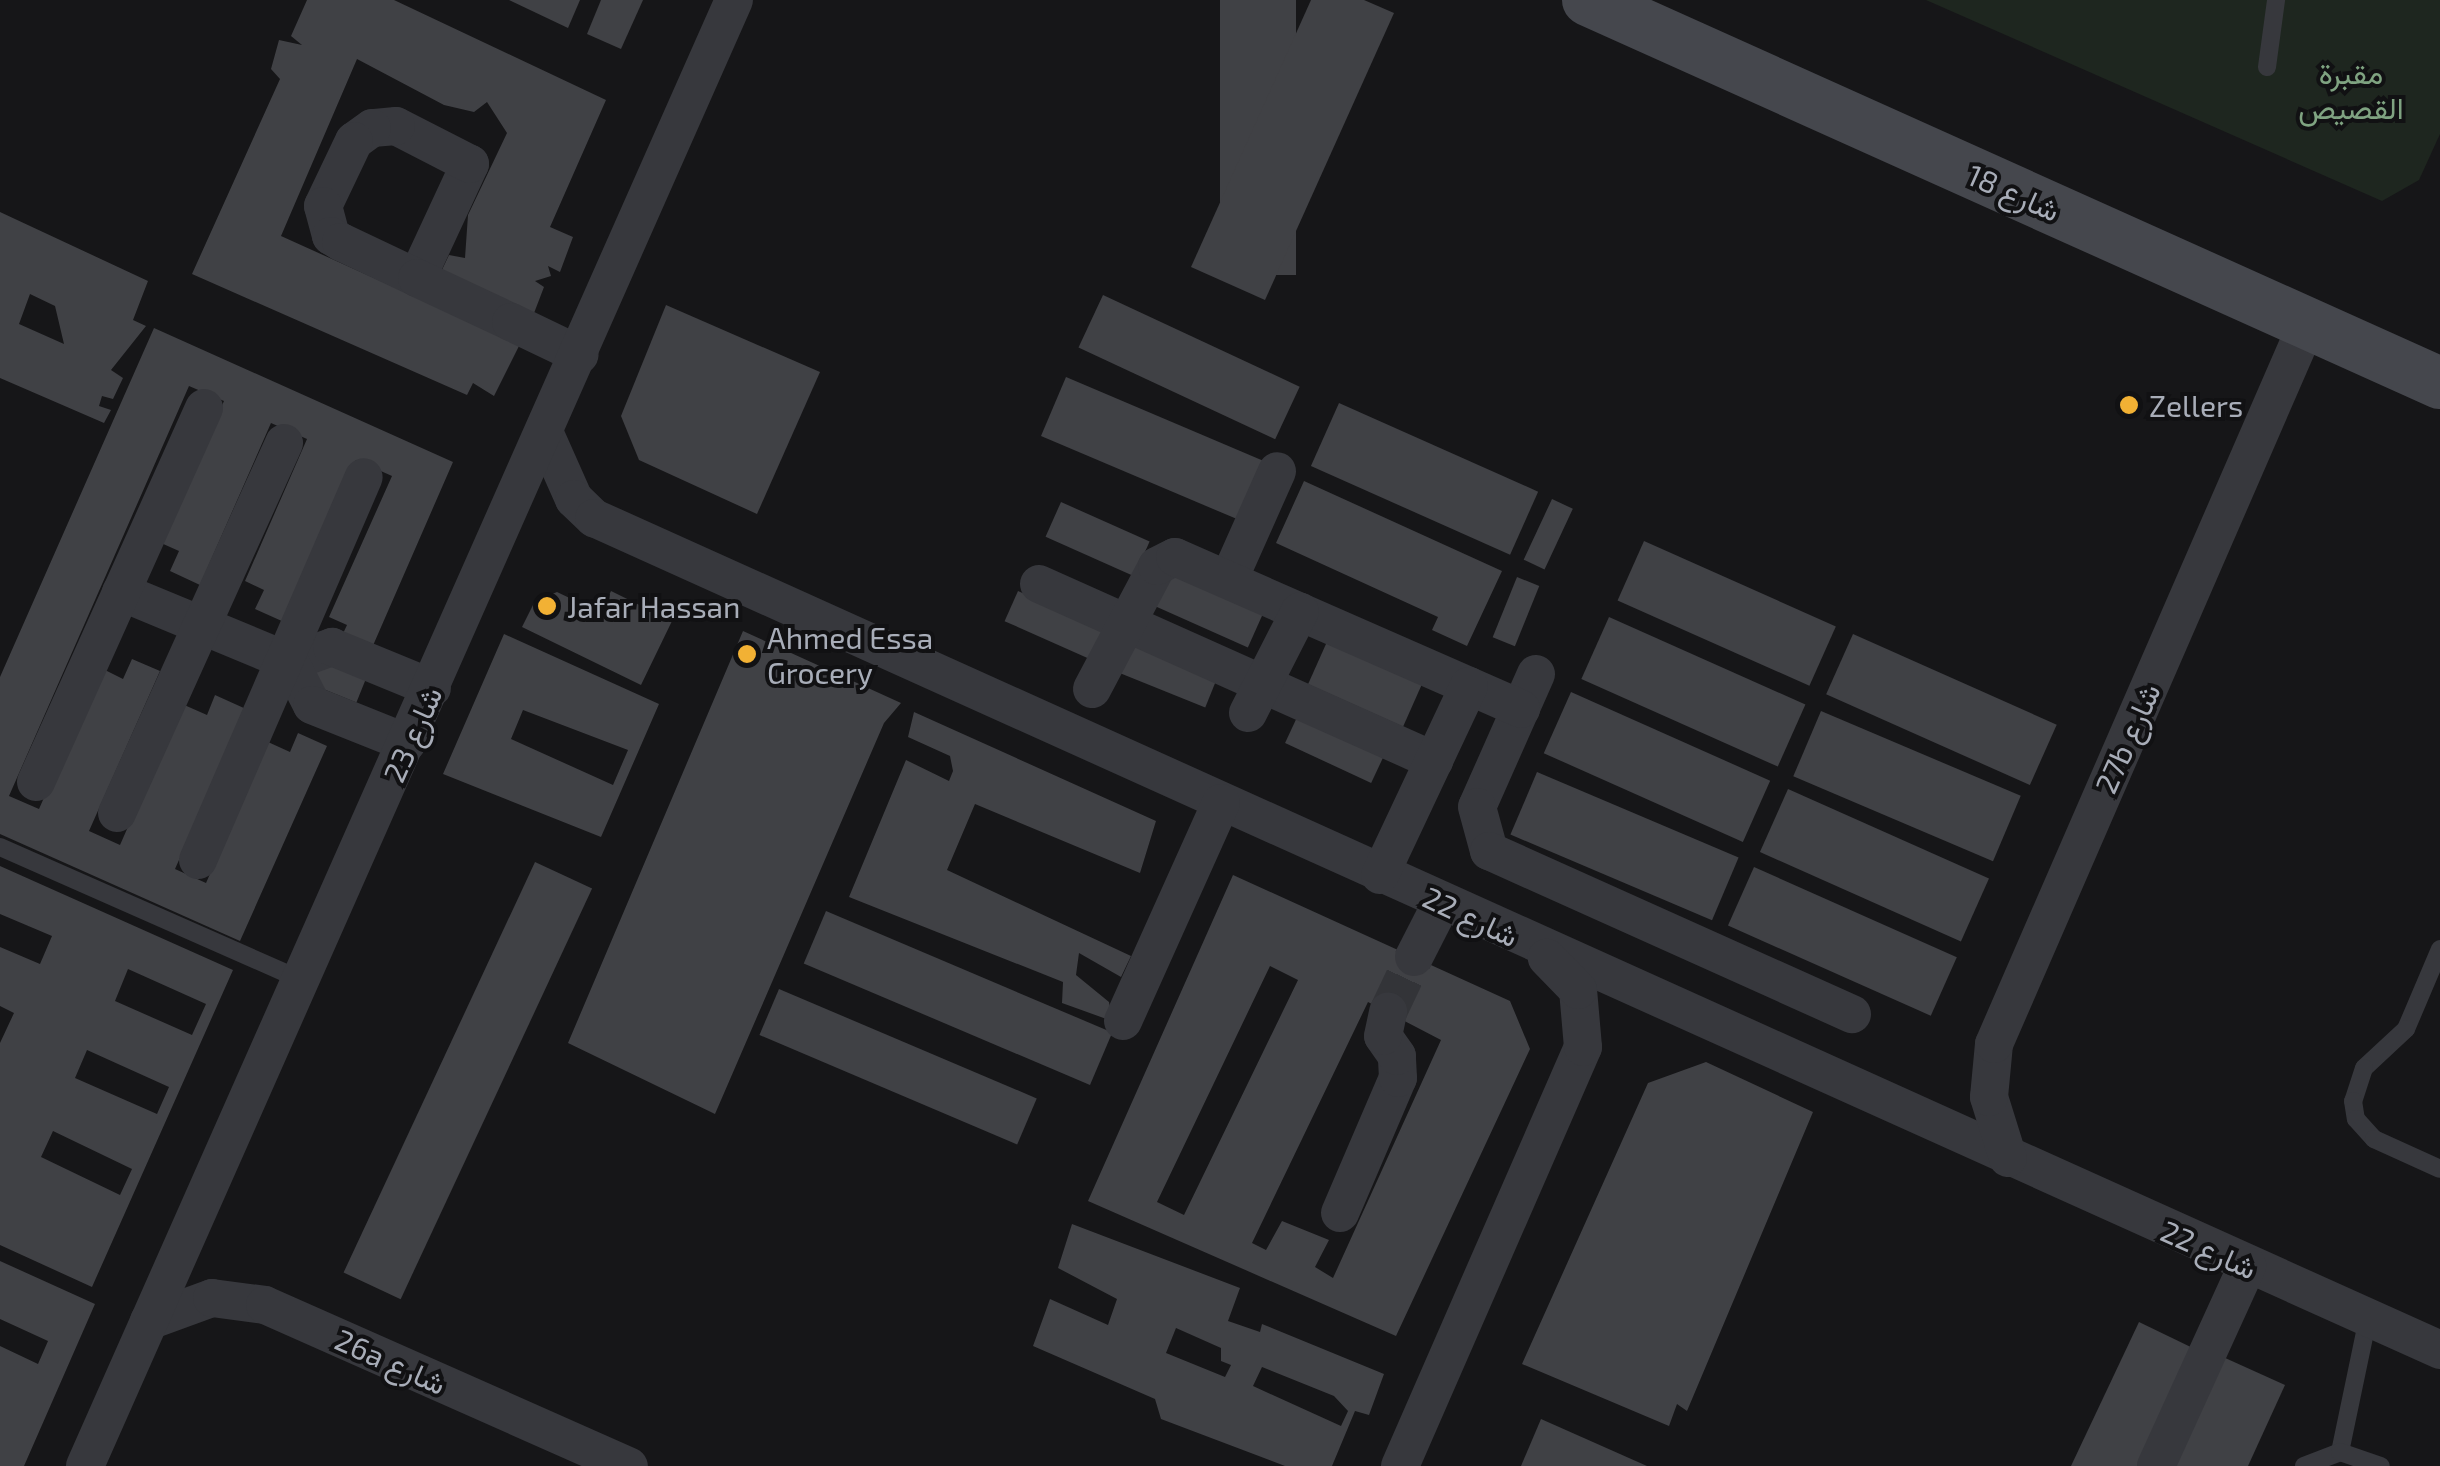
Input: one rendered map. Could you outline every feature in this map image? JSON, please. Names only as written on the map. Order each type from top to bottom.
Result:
[{"type":"street","name":"شارع 23","points":[[85,1466],[734,0]]},
{"type":"street","name":"شارع 18","points":[[1588,0],[2440,384]]},
{"type":"street","points":[[417,278],[580,354]]},
{"type":"street","name":"27b شارع","points":[[2008,1158],[1989,1097],[1994,1044],[2307,324]]},
{"type":"street","points":[[36,782],[204,408]]},
{"type":"street","name":"شارع 22","points":[[545,434],[574,500],[594,518],[1535,946],[2440,1350]]},
{"type":"street","points":[[117,813],[284,443]]},
{"type":"street","points":[[1229,579],[1277,470]]},
{"type":"street","points":[[198,860],[364,477]]},
{"type":"street","points":[[1092,689],[1126,623],[1168,559],[1229,579],[1520,709]]},
{"type":"street","points":[[1039,584],[1126,623],[1256,699],[1434,761]]},
{"type":"street","points":[[121,592],[287,661],[312,704],[408,743]]},
{"type":"street","points":[[1256,699],[1300,611]]},
{"type":"street","points":[[287,661],[332,648],[432,688]]},
{"type":"street","points":[[1536,674],[1477,807],[1489,850],[1852,1014]]},
{"type":"street","points":[[1380,875],[1469,686]]},
{"type":"street","points":[[1123,1022],[1221,803]]},
{"type":"street","points":[[1414,958],[1442,902]]},
{"type":"street","points":[[1400,1466],[1583,1047],[1578,990],[1535,946]]},
{"type":"street","points":[[1340,1213],[1398,1078],[1397,1056],[1383,1036],[1388,1012]]},
{"type":"street","points":[[2156,1466],[2246,1266]]},
{"type":"street","name":"26a شارع","points":[[149,1321],[212,1298],[265,1305],[629,1466]]},
{"type":"lane","points":[[2268,66],[2276,0]]},
{"type":"lane","points":[[0,846],[301,980]]},
{"type":"lane","points":[[2440,950],[2406,1028],[2364,1068],[2353,1101],[2356,1119],[2374,1140],[2440,1169]]},
{"type":"lane","points":[[2422,991],[2440,999]]},
{"type":"lane","points":[[2340,1452],[2368,1318]]},
{"type":"lane","points":[[2304,1466],[2340,1452],[2381,1466]]},
{"type":"green space","name":"مقبرة القصيص","points":[[1926,0],[2440,0],[2440,134],[2419,180],[2382,201]]},
{"type":"building","points":[[307,0],[394,0],[606,100],[550,227],[573,237],[560,272],[548,266],[551,276],[535,281],[544,287],[531,321],[440,274],[449,255],[465,258],[468,215],[507,133],[487,102],[474,112],[444,105],[357,59],[281,236],[520,344],[494,396],[473,383],[467,395],[192,274],[280,79],[271,69],[279,40],[302,45],[291,36]]},
{"type":"building","points":[[509,0],[580,0],[568,28]]},
{"type":"building","points":[[601,0],[643,0],[621,49],[587,34]]},
{"type":"building","points":[[1220,0],[1296,0],[1296,275],[1220,275]]},
{"type":"building","points":[[1311,0],[1364,0],[1394,13],[1265,300],[1191,267]]},
{"type":"building","points":[[0,212],[148,281],[133,320],[146,326],[111,370],[123,378],[113,399],[102,396],[99,406],[111,410],[104,423],[0,378]],"holes":[[[30,294],[55,306],[64,344],[19,324]]]},
{"type":"building","points":[[1103,295],[1300,387],[1275,439],[1078,348]]},
{"type":"building","points":[[666,305],[820,372],[757,514],[639,460],[621,416]]},
{"type":"building","points":[[154,328],[453,462],[368,657],[338,644],[347,625],[329,617],[392,476],[356,460],[284,622],[255,609],[264,590],[245,581],[307,439],[271,423],[200,585],[170,571],[179,551],[161,543],[224,401],[189,386],[9,796],[39,809],[101,668],[123,679],[132,659],[160,671],[89,831],[120,845],[182,704],[207,715],[215,695],[246,709],[175,869],[206,883],[268,742],[290,752],[298,733],[327,746],[240,941],[0,834],[0,677]]},
{"type":"building","points":[[1066,377],[1267,462],[1242,521],[1041,436]]},
{"type":"building","points":[[1339,403],[1538,492],[1510,555],[1311,466]]},
{"type":"building","points":[[1304,481],[1502,571],[1467,646],[1432,630],[1438,617],[1276,543]]},
{"type":"building","points":[[1552,499],[1573,509],[1545,569],[1524,560]]},
{"type":"building","points":[[1061,502],[1150,541],[1134,576],[1046,537]]},
{"type":"building","points":[[1644,541],[1836,626],[1809,686],[1618,600]]},
{"type":"building","points":[[1167,571],[1263,614],[1248,648],[1152,605]]},
{"type":"building","points":[[1517,577],[1539,586],[1515,646],[1493,637]]},
{"type":"building","points":[[611,591],[672,621],[641,685],[522,627],[535,601],[557,592],[601,613]]},
{"type":"building","points":[[1018,591],[1105,630],[1091,660],[1005,621]]},
{"type":"building","points":[[1609,617],[1805,704],[1778,767],[1581,679]]},
{"type":"building","points":[[743,631],[901,703],[884,723],[715,1114],[568,1043]]},
{"type":"building","points":[[504,634],[659,704],[601,837],[443,774]],"holes":[[[523,710],[628,750],[613,785],[511,739]]]},
{"type":"building","points":[[1853,634],[2057,725],[2030,785],[1826,694]]},
{"type":"building","points":[[1330,635],[1425,677],[1403,727],[1308,684]]},
{"type":"building","points":[[1131,643],[1217,678],[1205,708],[1119,673]]},
{"type":"building","points":[[320,651],[369,671],[356,702],[307,683]]},
{"type":"building","points":[[1571,692],[1770,781],[1743,842],[1544,753]]},
{"type":"building","points":[[1821,711],[2021,796],[1993,861],[1793,776]]},
{"type":"building","points":[[914,712],[1156,821],[1140,873],[975,804],[947,870],[1131,956],[1121,977],[1079,953],[1076,975],[1109,1002],[1112,1021],[1062,1003],[1063,982],[849,897],[906,760],[949,781],[953,771],[950,756],[908,737]]},
{"type":"building","points":[[1299,713],[1385,753],[1371,783],[1285,743]]},
{"type":"building","points":[[1537,772],[1739,858],[1712,920],[1510,835]]},
{"type":"building","points":[[1788,789],[1989,878],[1961,942],[1760,852]]},
{"type":"building","points":[[535,862],[592,889],[401,1299],[344,1273]]},
{"type":"building","points":[[0,866],[233,970],[92,1287],[0,1245],[0,1043],[14,1013],[0,1006],[0,947],[40,964],[52,936],[0,914]],"holes":[[[128,969],[206,1004],[192,1035],[115,1001]],[[87,1050],[169,1087],[157,1114],[75,1078]],[[53,1131],[132,1169],[120,1195],[41,1157]]]},
{"type":"building","points":[[1754,867],[1957,957],[1931,1016],[1728,925]]},
{"type":"building","points":[[1233,875],[1510,1001],[1530,1049],[1396,1336],[1088,1201]],"holes":[[[1270,966],[1298,980],[1184,1215],[1157,1202]],[[1368,1002],[1441,1040],[1333,1278],[1315,1267],[1329,1240],[1282,1221],[1266,1250],[1252,1243]]]},
{"type":"building","points":[[826,911],[1112,1033],[1090,1085],[804,963]]},
{"type":"building","points":[[779,989],[1037,1098],[1017,1144],[759,1035]]},
{"type":"building","points":[[1706,1062],[1813,1112],[1687,1411],[1677,1404],[1669,1426],[1522,1364],[1648,1083]]},
{"type":"building","points":[[1072,1224],[1240,1288],[1228,1321],[1260,1332],[1262,1324],[1384,1374],[1369,1415],[1355,1411],[1332,1466],[1285,1466],[1161,1419],[1155,1399],[1033,1346],[1050,1299],[1108,1325],[1117,1299],[1058,1268]],"holes":[[[1176,1328],[1221,1348],[1221,1361],[1231,1365],[1225,1377],[1166,1353]],[[1262,1367],[1334,1396],[1348,1411],[1341,1426],[1253,1386]]]},
{"type":"building","points":[[0,1261],[95,1304],[24,1466],[0,1466],[0,1346],[38,1364],[48,1341],[0,1319]]},
{"type":"building","points":[[2139,1322],[2199,1351],[2144,1466],[2071,1466]]},
{"type":"building","points":[[2223,1357],[2285,1385],[2248,1466],[2172,1466]]},
{"type":"building","points":[[1541,1419],[1647,1466],[1521,1466]]},
{"type":"tunnel","points":[[1388,1012],[1414,957]]},
{"type":"place","name":"Zellers","points":[[2129,405]]},
{"type":"place","name":"Jafar Hassan","points":[[547,606]]},
{"type":"place","name":"Ahmed Essa Grocery","points":[[747,654]]}]
